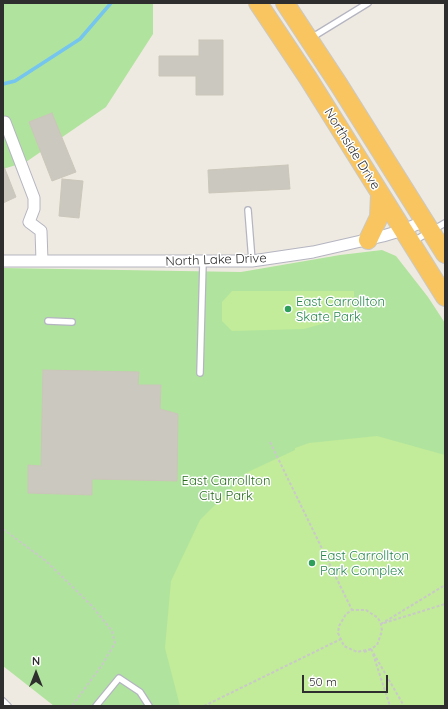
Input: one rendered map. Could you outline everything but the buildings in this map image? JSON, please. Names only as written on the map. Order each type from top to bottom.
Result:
[{"type":"highway","name":"Northside Drive","points":[[258,3],[308,78],[445,297]]},
{"type":"highway","name":"Northside Drive","points":[[285,3],[433,225],[445,254]]},
{"type":"highway","points":[[368,240],[379,217],[380,194]]},
{"type":"street","points":[[5,122],[34,198],[34,209],[29,222],[41,231],[42,261]]},
{"type":"street","name":"North Lake Drive","points":[[3,261],[252,261],[314,252],[368,240],[407,237],[433,225]]},
{"type":"lane","points":[[309,39],[368,3]]},
{"type":"lane","points":[[248,210],[252,261]]},
{"type":"lane","points":[[200,373],[203,262]]},
{"type":"lane","points":[[48,321],[72,322]]},
{"type":"lane","points":[[96,706],[119,678],[140,692],[149,706]]},
{"type":"lane","points":[[3,701],[8,706]]},
{"type":"path","points":[[270,442],[352,610]]},
{"type":"path","points":[[3,529],[46,561],[92,606],[112,631],[115,643],[102,665],[72,706]]},
{"type":"path","points":[[381,624],[445,585]]},
{"type":"path","points":[[381,624],[445,604]]},
{"type":"path","points":[[364,652],[371,650],[380,638],[381,624],[378,618],[366,610],[352,610],[346,614],[339,626],[338,633],[344,646],[357,652],[371,650]]},
{"type":"path","points":[[204,706],[341,639]]},
{"type":"path","points":[[371,650],[390,706]]},
{"type":"path","points":[[371,650],[404,706]]},
{"type":"green space","points":[[3,3],[153,3],[153,34],[106,107],[26,162],[3,169]]},
{"type":"green space","name":"East Carrollton City Park","points":[[382,250],[396,256],[428,297],[445,323],[445,706],[54,706],[3,666],[3,268],[241,272],[340,255]]},
{"type":"green space","name":"East Carrollton Skate Park","points":[[232,291],[354,291],[354,315],[304,329],[232,331],[222,321],[222,302]]},
{"type":"green space","name":"East Carrollton Park Complex","points":[[377,436],[445,455],[445,706],[180,706],[165,648],[171,581],[200,520],[248,472],[295,450],[295,448],[309,443]]},
{"type":"waterway","points":[[3,84],[15,81],[80,39],[111,3]]},
{"type":"place","name":"East Carrollton Skate Park","points":[[288,309]]},
{"type":"place","name":"East Carrollton Park Complex","points":[[312,563]]}]
